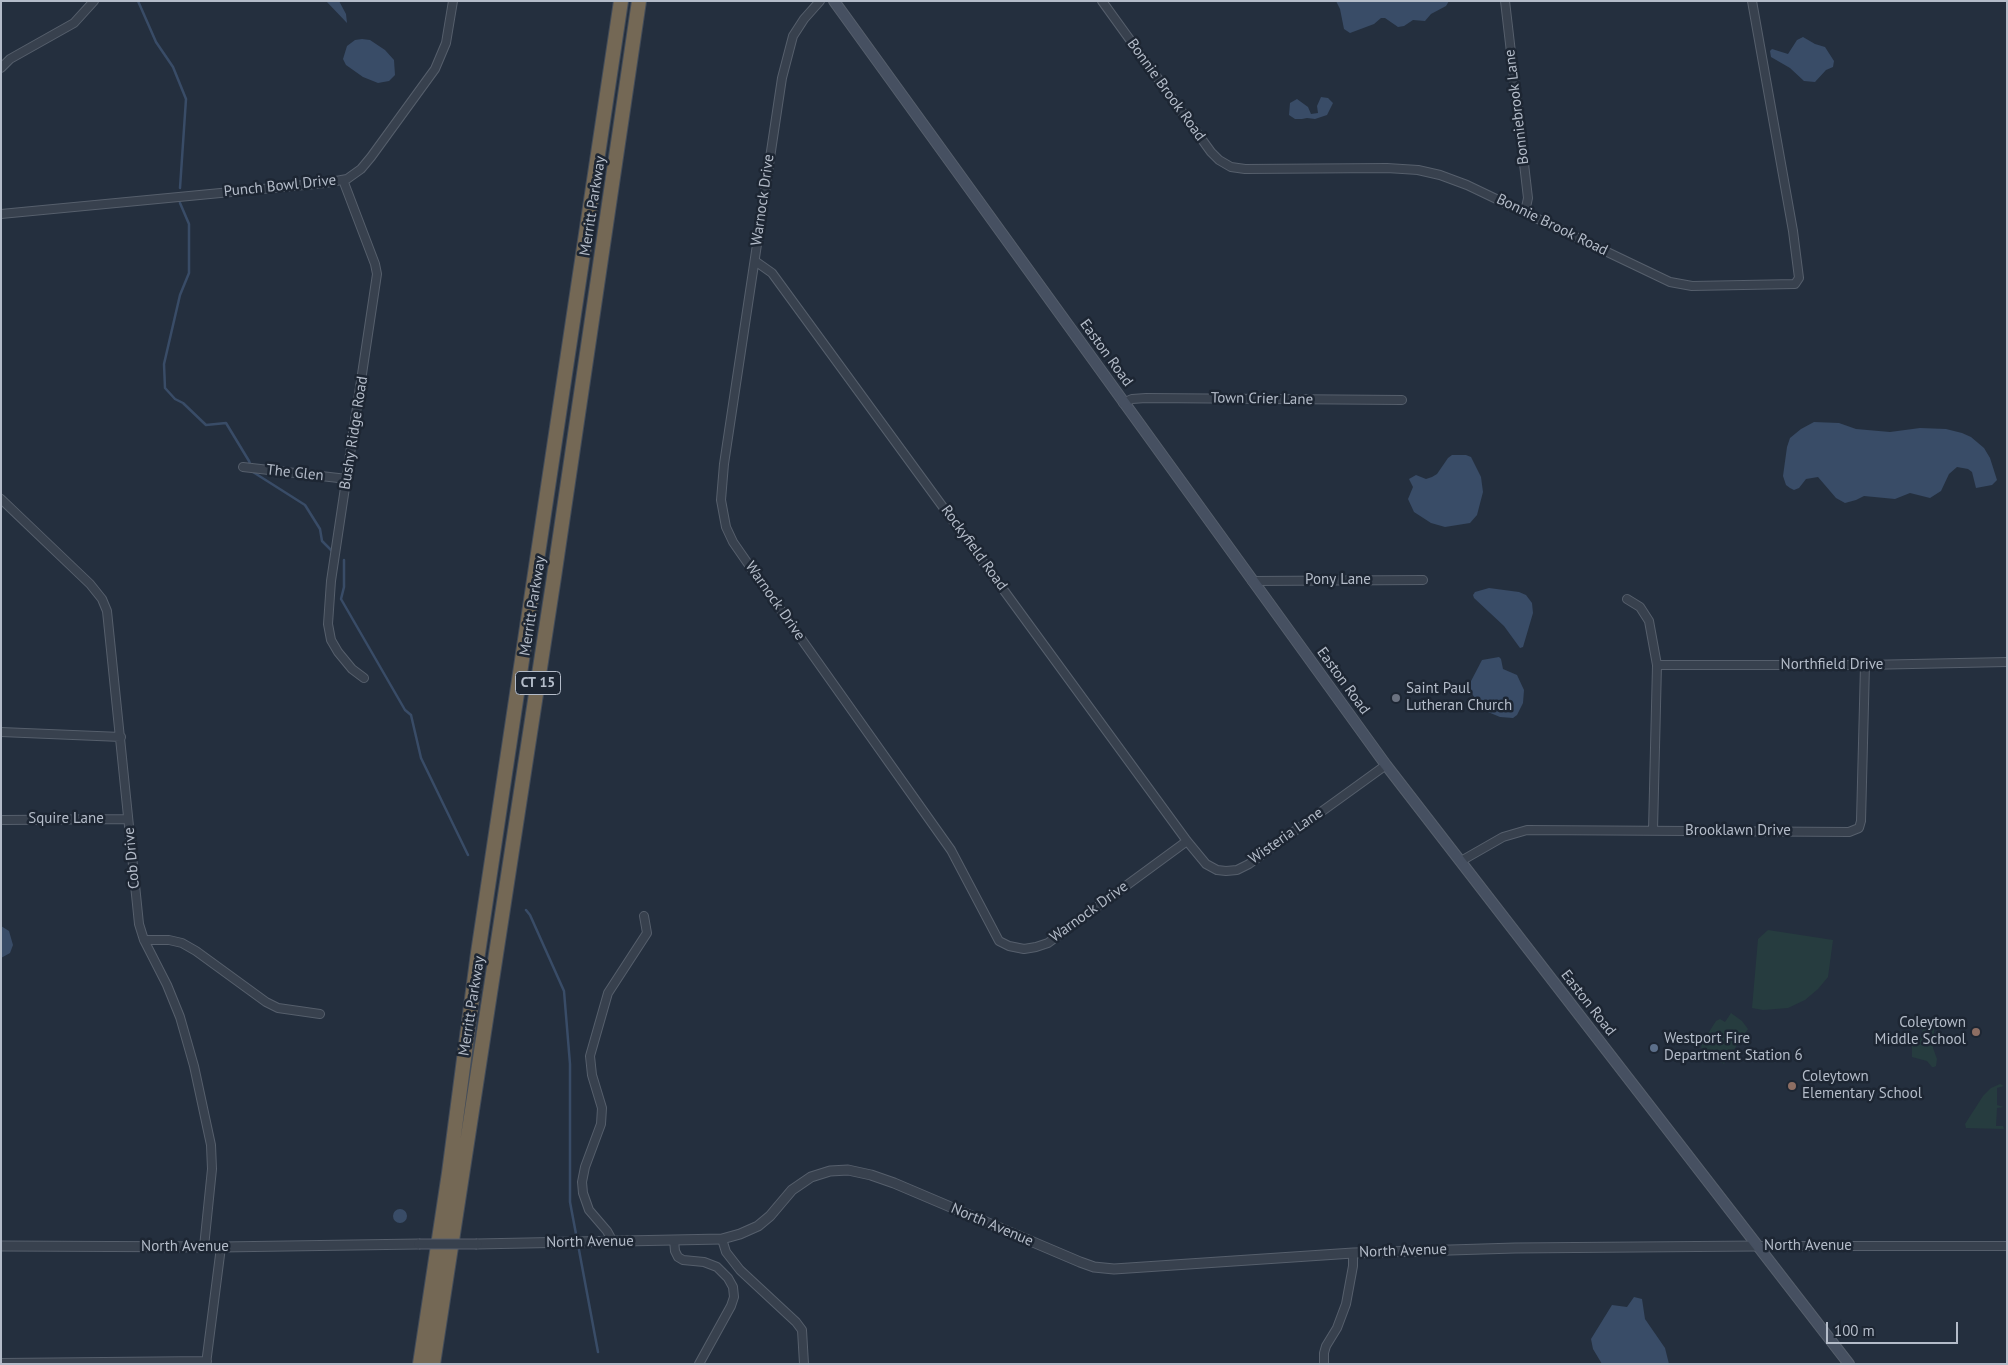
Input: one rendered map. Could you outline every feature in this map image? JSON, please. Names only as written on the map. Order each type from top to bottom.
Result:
[{"type":"highway","name":"Merritt Parkway","points":[[420,1364],[449,1173],[478,953],[621,1]]},
{"type":"highway","name":"Merritt Parkway","points":[[433,1364],[554,578],[639,1]]},
{"type":"main road","name":"Easton Road","points":[[834,1],[1386,766],[1849,1364]]},
{"type":"street","points":[[1,68],[10,59],[74,23],[94,1]]},
{"type":"street","name":"Punch Bowl Drive","points":[[1,214],[343,180],[356,173],[371,157],[435,69],[446,44],[453,1]]},
{"type":"street","name":"Warnock Drive","points":[[820,1],[796,30],[787,52],[776,114],[722,480],[721,500],[726,527],[733,542],[751,568],[951,850],[999,941],[1009,946],[1024,949],[1048,943],[1187,841]]},
{"type":"street","name":"Bonnie Brook Road","points":[[1102,1],[1211,152],[1224,164],[1245,169],[1387,168],[1418,170],[1440,175],[1467,185],[1676,283],[1692,286],[1795,284],[1799,278],[1793,231],[1752,1]]},
{"type":"street","name":"Bonniebrook Lane","points":[[1506,1],[1528,198],[1525,212]]},
{"type":"street","name":"Bushy Ridge Road","points":[[343,180],[375,264],[377,274],[331,581],[328,630],[331,640],[342,657],[352,669],[364,678]]},
{"type":"street","name":"Rockyfield Road","points":[[755,261],[772,273],[1187,841]]},
{"type":"street","name":"Town Crier Lane","points":[[1123,403],[1132,399],[1146,398],[1399,400]]},
{"type":"street","name":"The Glen","points":[[244,467],[347,479]]},
{"type":"street","name":"Cob Drive","points":[[1,499],[84,578],[104,602],[109,628],[121,737],[136,909],[144,940],[180,1017],[194,1066],[206,1120],[212,1163],[204,1247]]},
{"type":"street","name":"Pony Lane","points":[[1252,581],[1423,580]]},
{"type":"street","points":[[1627,600],[1640,607],[1649,621],[1657,664],[1653,830]]},
{"type":"street","name":"Northfield Drive","points":[[1657,664],[1865,665],[2007,662]]},
{"type":"street","name":"Brooklawn Drive","points":[[1460,862],[1497,840],[1527,830],[1849,832],[1859,828],[1861,820],[1865,665]]},
{"type":"street","points":[[1,732],[121,737]]},
{"type":"street","name":"Wisteria Lane","points":[[1187,841],[1201,859],[1213,868],[1222,871],[1236,870],[1257,858],[1386,766]]},
{"type":"street","name":"Squire Lane","points":[[3,820],[128,819]]},
{"type":"street","points":[[613,1242],[607,1231],[589,1210],[583,1193],[582,1182],[585,1167],[601,1124],[602,1108],[592,1075],[590,1056],[608,993],[647,933],[644,916]]},
{"type":"street","points":[[144,940],[169,940],[182,943],[196,951],[266,1002],[278,1008],[320,1014]]},
{"type":"street","name":"North Avenue","points":[[1,1246],[221,1247],[722,1239],[758,1226],[767,1219],[792,1190],[811,1177],[830,1171],[848,1170],[863,1172],[894,1183],[1068,1258],[1100,1268],[1131,1269],[1353,1253],[1515,1248],[2007,1246]]},
{"type":"street","points":[[722,1239],[726,1252],[740,1270],[796,1322],[802,1330],[804,1364]]},
{"type":"street","points":[[674,1240],[675,1251],[678,1257],[683,1260],[711,1264],[717,1267],[728,1278],[733,1287],[734,1297],[731,1306],[700,1364]]},
{"type":"street","points":[[1,1363],[206,1362],[221,1247]]},
{"type":"street","points":[[1324,1364],[1326,1346],[1337,1328],[1346,1304],[1353,1266],[1353,1253]]},
{"type":"green space","points":[[1768,930],[1833,940],[1828,977],[1805,1000],[1788,1008],[1763,1010],[1752,1008],[1758,939]]},
{"type":"green space","points":[[1731,1013],[1742,1021],[1748,1029],[1724,1064],[1701,1048],[1702,1043],[1716,1021],[1720,1019],[1725,1022]]},
{"type":"green space","points":[[1935,1018],[1933,1048],[1937,1059],[1936,1066],[1932,1067],[1927,1061],[1912,1057],[1912,1043],[1921,1037],[1925,1019]]},
{"type":"green space","points":[[2000,1084],[2004,1086],[1997,1088],[1997,1105],[2004,1107],[1997,1108],[1996,1126],[2003,1126],[2004,1129],[1966,1128],[1965,1124],[1983,1096],[1991,1088]]},
{"type":"water","points":[[326,1],[339,1],[346,14],[347,23]]},
{"type":"water","points":[[1336,1],[1449,1],[1446,6],[1431,14],[1425,21],[1413,20],[1404,26],[1398,27],[1385,18],[1381,18],[1374,24],[1350,33],[1344,29],[1340,9]]},
{"type":"water","points":[[1803,37],[1825,47],[1834,61],[1833,67],[1826,70],[1815,82],[1804,81],[1790,68],[1771,57],[1770,51],[1772,49],[1788,54],[1797,40]]},
{"type":"water","points":[[355,40],[370,40],[385,50],[394,60],[395,75],[389,81],[378,83],[363,77],[346,65],[343,59],[347,46]]},
{"type":"water","points":[[1321,97],[1328,98],[1333,103],[1327,115],[1315,119],[1295,119],[1289,115],[1290,103],[1297,99],[1308,107],[1311,114],[1318,113],[1317,106]]},
{"type":"water","points":[[1814,422],[1839,423],[1856,429],[1890,432],[1920,428],[1946,429],[1962,433],[1971,437],[1984,448],[1990,458],[1997,480],[1992,485],[1976,488],[1972,472],[1968,469],[1957,467],[1949,474],[1941,491],[1930,498],[1910,493],[1895,499],[1864,496],[1845,503],[1836,498],[1818,477],[1806,479],[1799,488],[1794,490],[1786,485],[1783,476],[1787,447],[1790,438]]},
{"type":"water","points":[[1452,455],[1471,457],[1481,477],[1483,492],[1477,515],[1470,523],[1445,527],[1431,523],[1414,512],[1408,499],[1413,487],[1409,479],[1416,475],[1426,479],[1432,477],[1437,474]]},
{"type":"water","points":[[1489,588],[1519,592],[1526,595],[1532,603],[1533,613],[1523,647],[1520,648],[1504,626],[1474,598],[1475,592]]},
{"type":"water","points":[[1499,657],[1503,669],[1517,675],[1524,690],[1523,703],[1517,715],[1513,718],[1500,717],[1488,712],[1476,701],[1470,689],[1470,683],[1482,660]]},
{"type":"water","points":[[1,926],[9,931],[13,945],[10,953],[1,958]]},
{"type":"water","points":[[397,1209],[403,1209],[407,1216],[403,1223],[397,1223],[393,1219],[393,1213]]},
{"type":"water","points":[[1634,1297],[1642,1299],[1645,1319],[1665,1348],[1669,1364],[1602,1364],[1593,1349],[1591,1339],[1612,1305],[1627,1307]]},
{"type":"waterway","points":[[138,1],[156,42],[173,67],[186,99],[180,188]]},
{"type":"waterway","points":[[180,203],[189,224],[189,273],[180,295],[164,364],[165,388],[206,425],[226,423],[249,461],[253,472],[305,505],[320,529],[322,541],[332,551]]},
{"type":"waterway","points":[[344,560],[344,587],[341,599],[405,710],[411,715],[421,758],[468,855]]},
{"type":"waterway","points":[[526,910],[564,991],[570,1064],[570,1202],[576,1234]]},
{"type":"waterway","points":[[579,1250],[598,1352]]},
{"type":"place","name":"Saint Paul Lutheran Church","points":[[1396,698]]},
{"type":"place","name":"Coleytown Middle School","points":[[1976,1032]]},
{"type":"place","name":"Westport Fire Department Station 6","points":[[1654,1048]]},
{"type":"place","name":"Coleytown Elementary School","points":[[1792,1086]]}]
